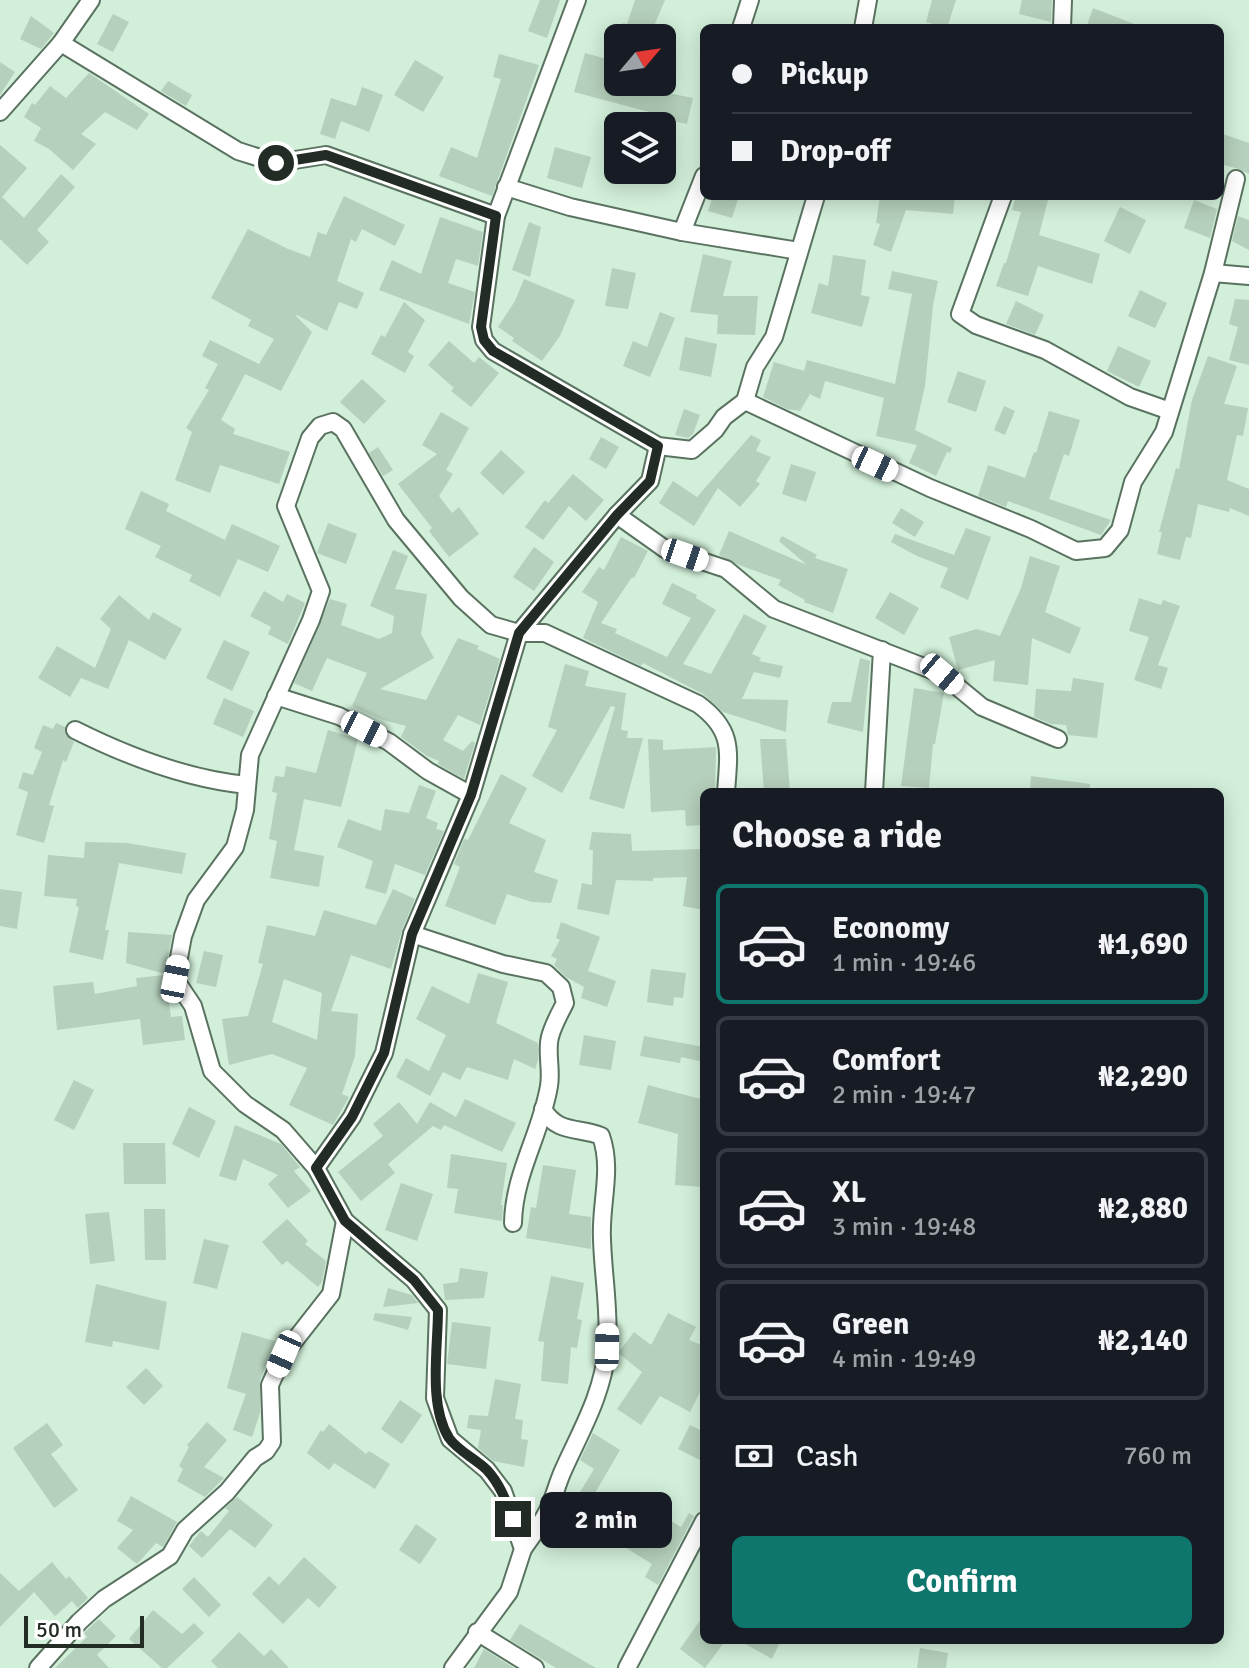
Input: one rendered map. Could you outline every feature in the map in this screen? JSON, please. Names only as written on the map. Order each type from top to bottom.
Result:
[{"type":"street","points":[[0,112],[61,43],[91,0]]},
{"type":"street","points":[[577,0],[496,216],[481,327],[484,340],[493,351],[658,446],[692,450],[715,430],[724,417],[745,401],[755,367],[774,337],[815,200]]},
{"type":"street","points":[[742,24],[750,0]]},
{"type":"street","points":[[864,24],[868,0]]},
{"type":"street","points":[[1062,24],[1063,0]]},
{"type":"street","points":[[61,43],[238,151],[276,163],[326,155],[496,216]]},
{"type":"street","points":[[745,401],[930,488],[1076,551],[1105,548],[1120,530],[1133,482],[1164,432],[1213,273],[1236,179]]},
{"type":"street","points":[[682,232],[700,186]]},
{"type":"street","points":[[506,187],[570,207],[682,232],[799,251]]},
{"type":"street","points":[[1002,200],[960,314],[976,325],[1045,350],[1130,397],[1170,411]]},
{"type":"street","points":[[1213,273],[1249,276]]},
{"type":"street","points":[[523,1549],[503,1491],[487,1470],[450,1439],[435,1398],[438,1310],[414,1280],[345,1221],[316,1168],[283,1130],[245,1104],[212,1071],[193,1006],[175,979],[183,936],[196,900],[235,847],[245,810],[250,755],[321,591],[286,506],[310,438],[320,426],[333,422],[343,429],[396,520],[461,598],[491,625],[519,633],[545,633],[698,704],[715,717],[726,736],[726,788]]},
{"type":"street","points":[[316,1168],[352,1117],[384,1053],[412,934],[471,795],[519,633],[617,515],[650,481],[658,446]]},
{"type":"street","points":[[617,515],[665,549],[726,569],[774,609],[942,674],[982,707],[1058,739]]},
{"type":"street","points":[[874,788],[882,650]]},
{"type":"street","points":[[276,696],[339,716],[389,742],[428,771],[471,795]]},
{"type":"street","points":[[75,730],[133,758],[215,782],[247,785]]},
{"type":"street","points":[[412,934],[503,964],[546,973],[561,987],[565,1003],[549,1038],[550,1085],[521,1167],[513,1223]]},
{"type":"street","points":[[453,1668],[509,1592],[523,1549],[549,1510],[603,1383],[608,1304],[601,1237],[606,1195],[605,1148],[601,1136],[565,1130],[549,1120],[543,1109]]},
{"type":"street","points":[[38,1668],[104,1599],[170,1556],[185,1530],[227,1492],[272,1442],[270,1385],[284,1354],[331,1294],[345,1221]]},
{"type":"street","points":[[627,1668],[700,1529]]},
{"type":"street","points":[[477,1632],[535,1668]]},
{"type":"building","points":[[540,0],[560,0],[547,38],[528,31]]},
{"type":"building","points":[[635,0],[665,0],[655,24],[627,24]]},
{"type":"building","points":[[932,0],[956,0],[948,24],[926,22]]},
{"type":"building","points":[[1022,0],[1052,0],[1051,22],[1019,14]]},
{"type":"building","points":[[1093,8],[1134,24],[1087,24]]},
{"type":"building","points":[[113,14],[129,22],[113,52],[97,44]]},
{"type":"building","points":[[31,16],[54,33],[41,49],[20,39]]},
{"type":"building","points":[[585,53],[604,58],[604,96],[676,95],[693,98],[687,124],[676,122],[676,112],[649,112],[574,92]]},
{"type":"building","points":[[499,54],[539,65],[492,196],[439,176],[451,147],[477,158],[501,79],[493,77]]},
{"type":"building","points":[[415,60],[444,77],[423,112],[394,95]]},
{"type":"building","points":[[0,62],[15,72],[0,95]]},
{"type":"building","points":[[89,73],[149,114],[137,130],[105,112],[81,134],[96,144],[73,170],[49,149],[34,141],[41,128],[24,117],[32,103],[35,105],[50,86],[66,98]]},
{"type":"building","points":[[168,81],[192,95],[186,106],[161,91]]},
{"type":"building","points":[[362,87],[383,95],[369,132],[341,121],[335,139],[320,134],[331,98],[356,106]]},
{"type":"building","points":[[1224,134],[1249,143],[1249,174],[1224,165]]},
{"type":"building","points":[[0,145],[27,168],[2,197],[24,218],[61,174],[75,187],[37,230],[49,242],[27,265],[0,239]]},
{"type":"building","points":[[555,147],[591,157],[582,188],[547,178]]},
{"type":"building","points":[[344,196],[405,225],[395,246],[362,229],[356,242],[351,239],[337,281],[364,293],[357,309],[339,302],[327,331],[297,315],[312,332],[281,391],[245,374],[221,420],[235,429],[233,434],[290,452],[279,484],[220,465],[210,493],[175,480],[192,432],[186,428],[209,390],[205,388],[218,364],[202,356],[210,340],[259,364],[274,339],[248,326],[251,320],[211,298],[248,229],[310,257],[318,232],[326,235]]},
{"type":"building","points":[[712,200],[738,200],[732,218],[708,211]]},
{"type":"building","points":[[879,200],[955,200],[953,214],[906,210],[891,252],[873,245],[880,224],[876,223]]},
{"type":"building","points":[[1015,200],[1048,200],[1039,235],[1100,254],[1092,284],[1038,266],[1028,296],[996,286],[1021,212],[1012,210]]},
{"type":"building","points":[[1194,200],[1217,209],[1210,238],[1184,228]]},
{"type":"building","points":[[1120,207],[1146,220],[1130,254],[1104,241]]},
{"type":"building","points":[[1238,216],[1249,220],[1249,250],[1232,241]]},
{"type":"building","points":[[440,217],[483,232],[478,266],[456,259],[448,283],[475,292],[469,324],[379,290],[392,260],[421,274]]},
{"type":"building","points":[[529,222],[541,227],[530,277],[512,270]]},
{"type":"building","points":[[703,254],[732,261],[723,296],[758,296],[755,335],[717,334],[718,315],[690,312]]},
{"type":"building","points":[[833,255],[866,260],[861,295],[870,297],[862,327],[811,313],[819,283],[828,286]]},
{"type":"building","points":[[612,268],[636,273],[628,309],[605,306]]},
{"type":"building","points":[[892,271],[938,281],[925,386],[915,430],[952,448],[936,476],[909,463],[917,445],[876,436],[884,398],[825,381],[820,399],[810,394],[800,411],[787,409],[763,397],[774,362],[804,371],[807,360],[895,384],[912,294],[888,289]]},
{"type":"building","points":[[524,279],[575,300],[560,336],[542,361],[512,341],[514,338],[498,327],[515,301]]},
{"type":"building","points":[[1140,290],[1167,303],[1155,328],[1128,316]]},
{"type":"building","points":[[1235,299],[1249,300],[1249,365],[1229,360],[1238,327],[1229,324]]},
{"type":"building","points":[[1016,301],[1044,315],[1035,335],[1006,324]]},
{"type":"building","points":[[404,302],[425,320],[408,352],[414,356],[405,373],[371,354],[381,335],[385,337]]},
{"type":"building","points":[[660,312],[675,318],[650,377],[623,366],[633,341],[647,347]]},
{"type":"building","points":[[685,337],[717,344],[711,377],[679,370]]},
{"type":"building","points":[[449,341],[474,363],[479,357],[499,373],[471,407],[451,391],[454,388],[428,365]]},
{"type":"building","points":[[1118,346],[1151,361],[1139,387],[1107,371]]},
{"type":"building","points":[[1208,356],[1237,366],[1224,404],[1248,408],[1243,436],[1237,435],[1227,480],[1249,489],[1249,516],[1230,508],[1229,512],[1198,504],[1191,538],[1186,537],[1180,560],[1157,554],[1162,532],[1159,532],[1176,468],[1179,469],[1192,400]]},
{"type":"building","points":[[958,371],[986,381],[976,412],[947,402]]},
{"type":"building","points":[[362,379],[386,401],[364,424],[340,402]]},
{"type":"building","points":[[1004,406],[1015,411],[1005,435],[994,430]]},
{"type":"building","points":[[684,409],[700,415],[693,434],[688,438],[675,435]]},
{"type":"building","points":[[1049,411],[1080,420],[1069,456],[1064,454],[1049,499],[1111,520],[1101,535],[1008,501],[1006,507],[978,496],[988,465],[1025,478]]},
{"type":"building","points":[[441,412],[469,428],[446,470],[453,474],[439,496],[452,513],[459,507],[479,534],[449,557],[429,531],[432,528],[398,484],[437,454],[422,445]]},
{"type":"building","points":[[751,435],[761,440],[756,451],[771,457],[756,481],[760,484],[740,507],[718,488],[694,526],[659,503],[673,481],[697,497]]},
{"type":"building","points":[[601,437],[619,447],[606,469],[589,459]]},
{"type":"building","points":[[378,447],[393,470],[383,476],[369,453]]},
{"type":"building","points":[[501,450],[525,472],[503,495],[480,473]]},
{"type":"building","points":[[791,464],[816,472],[806,502],[782,494]]},
{"type":"building","points":[[573,474],[604,500],[586,521],[569,506],[543,540],[525,527],[545,500],[548,503]]},
{"type":"building","points":[[141,491],[169,504],[166,511],[225,540],[232,524],[280,546],[268,572],[238,559],[220,597],[189,581],[192,575],[155,557],[161,546],[125,529]]},
{"type":"building","points":[[901,508],[924,522],[915,537],[892,523]]},
{"type":"building","points":[[328,523],[357,534],[346,564],[317,553]]},
{"type":"building","points":[[966,528],[991,537],[968,600],[940,587],[948,568],[891,542],[895,534],[954,555]]},
{"type":"building","points":[[729,531],[807,565],[779,541],[782,536],[817,555],[815,558],[848,569],[833,613],[804,602],[778,585],[781,580],[719,555]]},
{"type":"building","points":[[621,537],[648,551],[634,578],[601,623],[617,629],[615,633],[667,657],[691,618],[662,604],[672,583],[697,595],[696,598],[716,610],[683,664],[711,674],[744,614],[767,626],[752,654],[761,658],[759,661],[783,666],[780,678],[754,672],[742,699],[788,700],[786,732],[723,712],[703,694],[643,663],[641,666],[583,638],[598,602],[582,592],[599,567],[604,570]]},
{"type":"building","points":[[534,547],[554,562],[534,591],[513,577]]},
{"type":"building","points":[[393,550],[408,556],[395,589],[427,594],[421,634],[434,658],[380,689],[426,700],[458,638],[500,659],[480,725],[458,715],[443,740],[463,751],[472,741],[475,743],[464,779],[401,737],[406,726],[352,706],[367,673],[327,658],[312,691],[294,683],[330,599],[347,604],[341,625],[379,639],[392,633],[394,616],[370,606]]},
{"type":"building","points":[[1030,556],[1060,566],[1045,612],[1081,628],[1070,654],[1032,638],[1028,685],[993,681],[995,660],[958,670],[949,637],[977,629],[1000,636],[1021,588]]},
{"type":"building","points":[[264,591],[283,602],[287,594],[305,603],[288,644],[268,634],[271,627],[250,616]]},
{"type":"building","points":[[890,592],[919,608],[904,635],[875,618]]},
{"type":"building","points":[[119,595],[149,620],[153,612],[182,629],[165,660],[129,640],[108,689],[81,678],[70,697],[38,678],[57,646],[95,668],[111,629],[100,619]]},
{"type":"building","points":[[1139,598],[1161,605],[1163,600],[1180,606],[1158,665],[1168,668],[1161,689],[1134,680],[1149,637],[1129,631]]},
{"type":"building","points":[[224,640],[250,652],[232,691],[206,678]]},
{"type":"building","points":[[860,658],[870,661],[863,732],[827,723],[832,702],[851,702]]},
{"type":"building","points":[[565,664],[589,671],[585,686],[626,693],[621,730],[628,731],[627,738],[643,738],[624,809],[589,799],[615,707],[611,706],[562,793],[532,776],[557,730],[548,727]]},
{"type":"building","points":[[1073,678],[1104,683],[1097,738],[1068,735],[1066,725],[1051,724],[1034,717],[1036,689],[1071,691]]},
{"type":"building","points":[[914,688],[944,693],[933,744],[929,788],[901,786]]},
{"type":"building","points":[[224,698],[254,711],[243,737],[213,724]]},
{"type":"building","points":[[56,723],[65,727],[66,735],[74,742],[66,762],[63,760],[49,805],[54,806],[44,843],[16,835],[28,792],[18,788],[23,772],[33,775],[42,752],[34,748],[43,725],[53,729]]},
{"type":"building","points":[[328,730],[358,739],[341,807],[304,799],[294,850],[324,856],[319,887],[270,878],[277,841],[269,839],[277,793],[272,792],[275,776],[284,777],[286,766],[316,773]]},
{"type":"building","points":[[648,739],[663,740],[663,750],[716,747],[715,788],[700,788],[700,825],[686,826],[685,810],[651,812]]},
{"type":"building","points":[[760,739],[786,739],[790,788],[764,788]]},
{"type":"building","points":[[501,774],[527,788],[509,823],[546,840],[534,872],[558,880],[551,903],[532,902],[507,894],[495,925],[445,906],[460,867],[454,864],[464,839],[468,840]]},
{"type":"building","points":[[1031,776],[1090,784],[1090,788],[1030,788]]},
{"type":"building","points":[[419,785],[436,791],[426,818],[438,823],[436,829],[444,831],[425,875],[395,864],[386,894],[365,888],[373,861],[337,847],[348,819],[381,831],[385,809],[409,813]]},
{"type":"building","points":[[592,832],[631,834],[632,851],[700,849],[700,909],[683,906],[687,877],[653,878],[653,881],[616,880],[609,915],[577,909],[582,883],[592,885],[593,850],[589,850]]},
{"type":"building","points":[[85,842],[127,843],[186,853],[182,874],[119,863],[105,930],[109,930],[103,960],[69,952],[79,907],[76,906],[77,899],[44,896],[48,855],[84,858]]},
{"type":"building","points":[[0,889],[22,892],[17,929],[0,926]]},
{"type":"building","points":[[393,889],[415,899],[391,969],[351,955],[331,1011],[358,1014],[355,1056],[342,1094],[349,1097],[333,1125],[289,1105],[307,1068],[272,1054],[229,1065],[222,1019],[248,1016],[263,964],[258,963],[267,925],[315,936],[324,910],[376,925]],"holes":[[[284,979],[322,993],[317,1040],[272,1022]]]},
{"type":"building","points":[[561,922],[600,937],[588,971],[616,981],[607,1007],[581,998],[584,987],[566,977],[554,965],[557,959],[551,956],[560,940],[556,938]]},
{"type":"building","points":[[128,932],[172,935],[165,974],[126,963]]},
{"type":"building","points":[[204,951],[223,955],[216,987],[196,983]]},
{"type":"building","points":[[651,969],[686,973],[683,998],[674,997],[673,1006],[647,1002]]},
{"type":"building","points":[[478,973],[508,982],[496,1023],[538,1043],[535,1069],[514,1059],[508,1080],[467,1067],[460,1080],[443,1072],[430,1096],[396,1077],[406,1058],[429,1071],[446,1035],[416,1019],[432,986],[469,1004]]},
{"type":"building","points":[[165,975],[171,1017],[182,1016],[185,1040],[143,1045],[140,1019],[57,1030],[53,986],[93,982],[95,994],[137,986],[136,978]]},
{"type":"building","points":[[584,1035],[616,1041],[611,1070],[579,1065]]},
{"type":"building","points":[[644,1036],[700,1046],[700,1061],[681,1057],[680,1063],[640,1056]]},
{"type":"building","points":[[74,1080],[94,1090],[74,1130],[54,1120]]},
{"type":"building","points":[[648,1085],[700,1099],[700,1187],[675,1185],[678,1134],[638,1123]]},
{"type":"building","points":[[465,1099],[516,1123],[502,1152],[444,1125],[441,1130],[433,1126],[388,1164],[395,1173],[361,1201],[338,1172],[383,1136],[373,1124],[399,1102],[417,1124],[430,1102],[456,1117]]},
{"type":"building","points":[[189,1107],[216,1121],[199,1158],[172,1144]]},
{"type":"building","points":[[235,1125],[281,1144],[300,1167],[294,1171],[311,1191],[288,1208],[268,1184],[278,1175],[243,1159],[236,1181],[219,1176]]},
{"type":"building","points":[[123,1143],[165,1143],[166,1184],[124,1184]]},
{"type":"building","points":[[451,1154],[507,1163],[502,1221],[454,1213],[458,1189],[447,1188]]},
{"type":"building","points":[[543,1165],[576,1170],[569,1214],[591,1217],[591,1249],[526,1238],[531,1207],[536,1208]]},
{"type":"building","points":[[401,1183],[433,1194],[417,1241],[385,1230]]},
{"type":"building","points":[[144,1209],[165,1209],[166,1260],[145,1260]]},
{"type":"building","points":[[109,1212],[115,1261],[90,1264],[85,1214]]},
{"type":"building","points":[[287,1219],[308,1241],[305,1244],[326,1261],[318,1287],[287,1261],[282,1265],[262,1242]]},
{"type":"building","points":[[204,1239],[229,1245],[217,1289],[193,1283]]},
{"type":"building","points":[[460,1268],[488,1272],[484,1298],[445,1300],[443,1284],[458,1282]]},
{"type":"building","points":[[551,1276],[584,1283],[577,1319],[582,1320],[577,1348],[571,1347],[568,1384],[541,1381],[544,1342],[538,1341]]},
{"type":"building","points":[[96,1284],[167,1302],[159,1350],[113,1341],[112,1347],[85,1342]]},
{"type":"building","points":[[388,1288],[412,1295],[418,1303],[383,1307]]},
{"type":"building","points":[[375,1313],[412,1317],[408,1330],[373,1320]]},
{"type":"building","points":[[668,1313],[696,1327],[689,1340],[700,1344],[700,1392],[690,1412],[660,1396],[641,1425],[617,1409],[642,1372],[618,1353],[634,1332],[651,1345]]},
{"type":"building","points":[[452,1322],[491,1327],[486,1369],[447,1364]]},
{"type":"building","points":[[242,1332],[275,1341],[260,1381],[260,1413],[252,1437],[233,1430],[246,1394],[227,1388]]},
{"type":"building","points":[[146,1368],[163,1386],[144,1405],[126,1387]]},
{"type":"building","points":[[495,1379],[521,1384],[515,1419],[523,1420],[521,1439],[528,1440],[524,1467],[493,1461],[478,1448],[481,1430],[467,1428],[469,1415],[488,1416]]},
{"type":"building","points":[[400,1400],[422,1415],[402,1444],[381,1429]]},
{"type":"building","points":[[207,1422],[227,1440],[204,1467],[224,1478],[205,1497],[177,1481],[183,1469],[179,1466],[189,1447],[187,1445]]},
{"type":"building","points":[[47,1423],[63,1445],[51,1454],[78,1490],[54,1508],[13,1448]]},
{"type":"building","points":[[329,1424],[366,1454],[369,1451],[390,1464],[375,1489],[334,1463],[329,1470],[307,1453],[321,1430],[323,1432]]},
{"type":"building","points":[[690,1425],[700,1430],[700,1460],[678,1449]]},
{"type":"building","points":[[593,1433],[620,1450],[595,1493],[634,1516],[642,1503],[681,1527],[689,1513],[694,1516],[658,1585],[645,1577],[652,1564],[618,1543],[626,1529],[597,1511],[586,1531],[580,1527],[568,1547],[551,1537],[571,1500],[574,1502],[594,1469],[580,1460]]},
{"type":"building","points":[[131,1496],[177,1522],[163,1547],[156,1543],[137,1564],[117,1548],[133,1530],[117,1521]]},
{"type":"building","points":[[237,1497],[273,1525],[255,1548],[230,1529],[202,1558],[189,1546],[201,1531],[208,1537],[229,1511],[225,1508]]},
{"type":"building","points":[[416,1524],[437,1539],[420,1564],[399,1550]]},
{"type":"building","points":[[304,1557],[337,1587],[319,1608],[308,1598],[283,1624],[252,1594],[269,1576],[279,1585]]},
{"type":"building","points":[[52,1562],[88,1598],[78,1608],[72,1601],[55,1616],[34,1592],[0,1627],[0,1573],[19,1591]]},
{"type":"building","points":[[194,1577],[221,1605],[209,1617],[182,1589]]},
{"type":"building","points":[[153,1610],[182,1634],[194,1623],[204,1633],[167,1668],[162,1668],[129,1639]]},
{"type":"building","points":[[99,1619],[116,1636],[97,1655],[109,1668],[55,1668],[87,1637],[84,1633]]},
{"type":"building","points":[[700,1621],[700,1644],[723,1644],[705,1668],[680,1649]]},
{"type":"building","points":[[520,1624],[596,1668],[556,1668],[510,1640]]},
{"type":"building","points":[[239,1632],[264,1656],[271,1649],[289,1668],[218,1668],[211,1661]]},
{"type":"building","points":[[745,1644],[779,1644],[772,1659]]},
{"type":"building","points":[[920,1648],[948,1653],[946,1668],[917,1668]]},
{"type":"building","points":[[484,1649],[514,1668],[474,1668]]},
{"type":"route","points":[[276,163],[326,155],[496,216],[481,327],[484,340],[493,351],[658,446],[650,481],[617,515],[519,633],[471,795],[412,934],[384,1053],[352,1117],[316,1168],[345,1221],[414,1280],[438,1310],[435,1398],[442,1418],[450,1439],[487,1470],[503,1491],[513,1519]]}]
